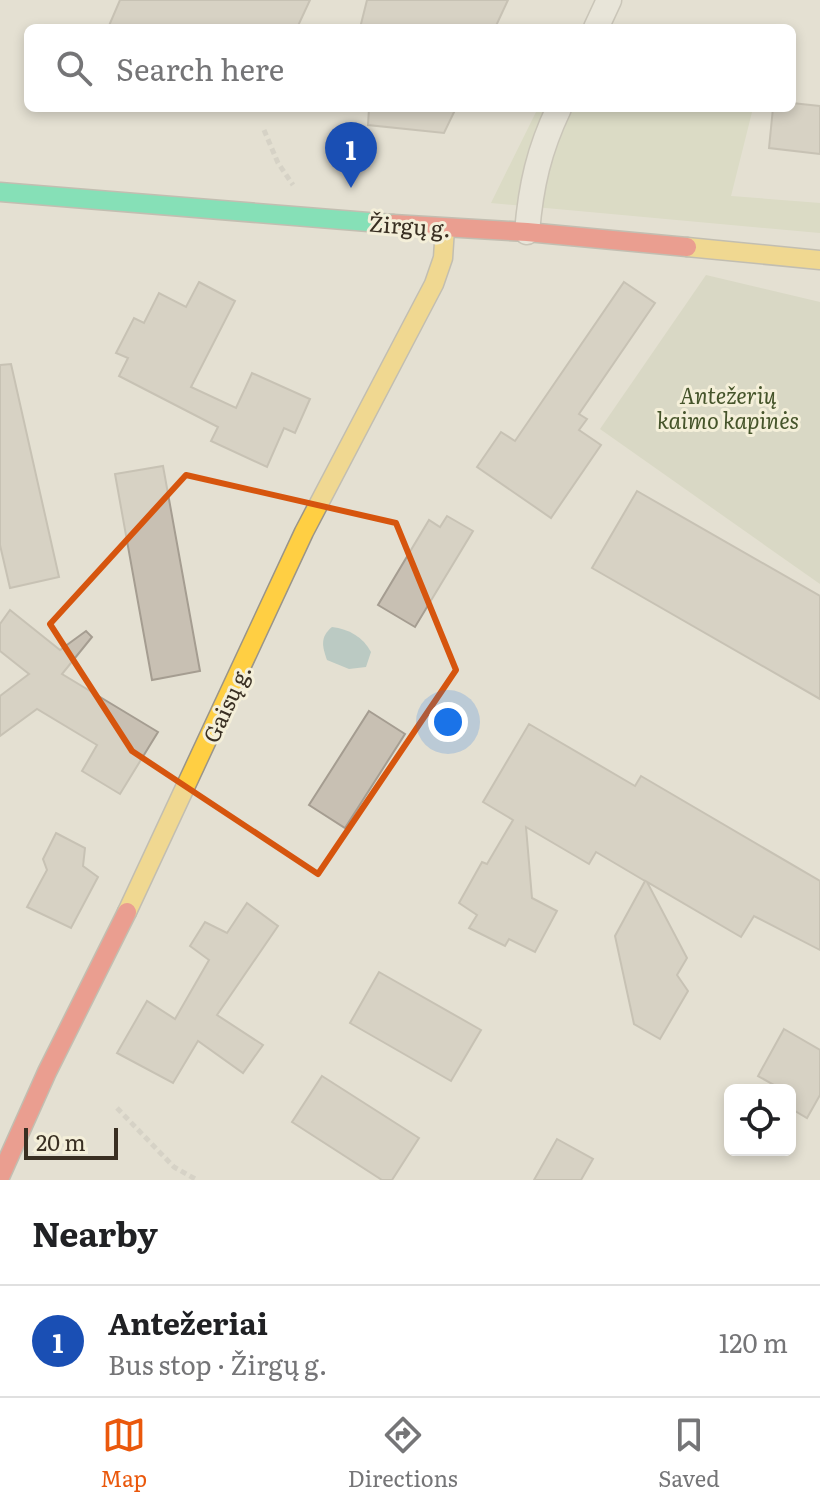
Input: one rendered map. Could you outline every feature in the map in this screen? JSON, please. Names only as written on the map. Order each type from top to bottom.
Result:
[{"type":"street","points":[[598,24],[609,0]]},
{"type":"street","points":[[527,232],[530,196],[541,146],[557,112]]},
{"type":"street","name":"Žirgų g.","points":[[0,192],[316,219],[527,232],[820,260]]},
{"type":"street","name":"Gaisų g.","points":[[0,1177],[47,1072],[159,847],[304,532],[434,284],[443,258],[445,228]]},
{"type":"path","points":[[264,130],[278,163],[316,219]]},
{"type":"path","points":[[117,1108],[174,1167],[197,1180]]},
{"type":"highlighted area","points":[[186,475],[396,523],[456,670],[318,874],[132,751],[50,624]]},
{"type":"green space","points":[[536,112],[752,112],[731,196],[820,203],[820,233],[491,203]]},
{"type":"green space","name":"Antežerių kaimo kapinės","points":[[706,275],[820,302],[820,584],[600,429]]},
{"type":"shaded area","points":[[332,627],[350,632],[364,642],[371,652],[366,667],[349,669],[327,660],[323,642],[325,634]]},
{"type":"building","points":[[120,0],[310,0],[299,24],[110,24]]},
{"type":"building","points":[[367,0],[508,0],[497,24],[361,24]]},
{"type":"building","points":[[796,103],[820,106],[820,154],[769,148],[773,112],[796,112]]},
{"type":"building","points":[[369,112],[454,112],[444,133],[368,125]]},
{"type":"building","points":[[199,282],[235,301],[191,387],[236,408],[252,373],[310,399],[295,433],[284,428],[267,467],[211,441],[218,427],[119,376],[128,358],[116,353],[134,318],[144,323],[159,293],[186,307]]},
{"type":"building","points":[[624,282],[655,303],[579,414],[587,419],[579,430],[601,445],[551,518],[477,467],[501,432],[515,441]]},
{"type":"building","points":[[11,364],[59,577],[10,588],[0,545],[0,365]]},
{"type":"building","points":[[163,466],[200,671],[152,680],[115,474]]},
{"type":"building","points":[[637,491],[820,596],[820,699],[592,568]]},
{"type":"building","points":[[447,516],[473,531],[415,627],[378,605],[429,520],[440,527]]},
{"type":"building","points":[[10,610],[60,650],[86,631],[92,637],[62,674],[158,732],[120,794],[82,771],[97,745],[37,709],[0,736],[0,696],[29,674],[0,651],[0,624]]},
{"type":"building","points":[[369,711],[405,734],[345,828],[309,805]]},
{"type":"building","points":[[529,724],[635,786],[641,776],[820,881],[820,950],[754,916],[741,937],[647,882],[687,958],[677,975],[688,991],[660,1039],[634,1024],[615,936],[645,881],[596,852],[589,864],[526,827],[532,898],[557,911],[535,952],[509,939],[505,946],[469,928],[477,915],[459,903],[482,862],[487,864],[513,820],[483,802]]},
{"type":"building","points":[[56,833],[85,848],[83,866],[98,877],[71,928],[27,907],[47,870],[43,859]]},
{"type":"building","points":[[247,903],[278,926],[217,1015],[263,1045],[243,1073],[198,1041],[173,1083],[117,1053],[147,1001],[175,1019],[209,960],[190,946],[205,922],[227,933]]},
{"type":"building","points":[[379,972],[481,1030],[451,1081],[350,1023]]},
{"type":"building","points":[[784,1029],[820,1050],[820,1095],[807,1118],[796,1112],[796,1084],[772,1084],[758,1076]]},
{"type":"building","points":[[322,1076],[419,1138],[392,1180],[382,1180],[292,1122]]},
{"type":"building","points":[[557,1139],[593,1159],[581,1180],[534,1180]]},
{"type":"traffic: fast","points":[[0,192],[393,224]]},
{"type":"traffic: slow","points":[[127,912],[304,532],[434,284],[443,258],[445,228]]},
{"type":"traffic: slow","points":[[687,247],[820,260]]},
{"type":"traffic: jam","points":[[393,224],[527,232],[687,247]]},
{"type":"traffic: jam","points":[[0,1177],[47,1072],[127,912]]},
{"type":"place","name":"Antežeriai","points":[[351,188]]}]
